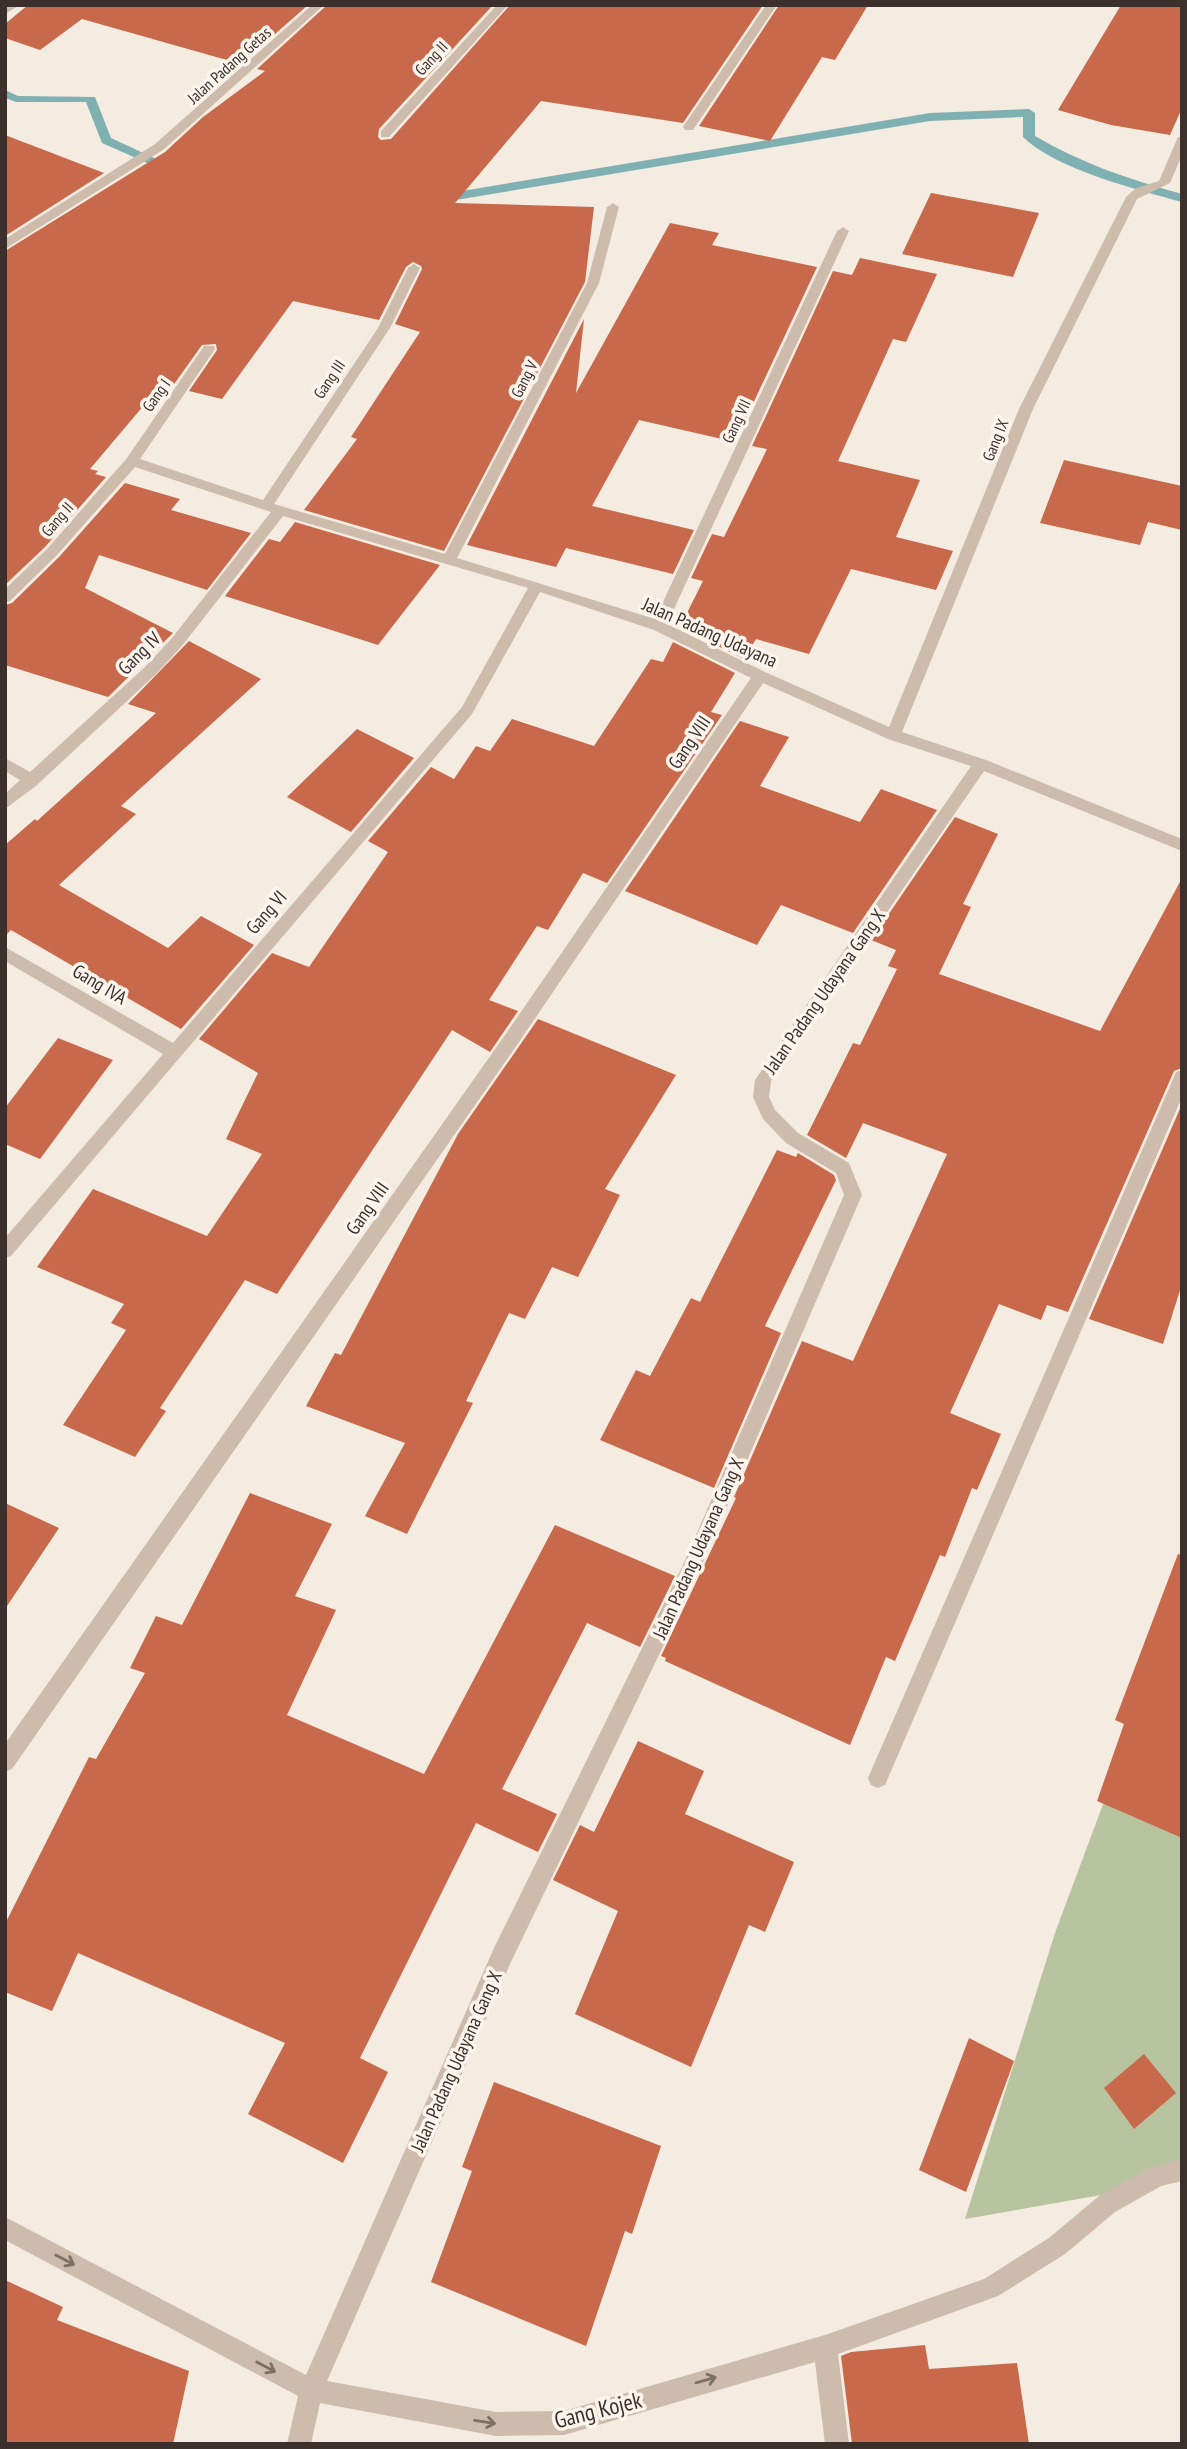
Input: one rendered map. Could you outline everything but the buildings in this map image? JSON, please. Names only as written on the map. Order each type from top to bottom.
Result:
[{"type":"street","points":[[5,11],[15,5]]},
{"type":"street","name":"Jalan Padang Getas","points":[[5,245],[159,147],[320,5]]},
{"type":"street","name":"Gang II","points":[[385,134],[503,5]]},
{"type":"street","points":[[690,127],[772,5]]},
{"type":"street","points":[[1182,140],[1165,180],[1182,185]]},
{"type":"street","name":"Gang IX","points":[[893,735],[1026,409],[1132,197],[1165,180]]},
{"type":"street","name":"Gang V","points":[[449,560],[593,283],[613,207]]},
{"type":"street","name":"Gang VII","points":[[659,626],[844,230]]},
{"type":"street","name":"Gang III","points":[[273,508],[384,328],[414,268]]},
{"type":"street","name":"Gang I","points":[[132,461],[209,349]]},
{"type":"street","name":"Gang II","points":[[5,598],[52,552],[132,461]]},
{"type":"street","name":"Jalan Padang Udayana","points":[[132,461],[273,508],[536,586],[659,626],[760,676],[893,735],[981,764],[1182,845]]},
{"type":"street","name":"Gang IV","points":[[5,803],[32,781],[159,661],[273,508]]},
{"type":"street","name":"Gang VI","points":[[5,1251],[467,710],[536,586]]},
{"type":"street","name":"Gang VIII","points":[[5,1762],[503,1052],[760,676]]},
{"type":"street","points":[[5,763],[32,781]]},
{"type":"street","name":"Jalan Padang Udayana Gang X","points":[[299,2444],[311,2390],[502,1956],[690,1570],[853,1195],[843,1168],[792,1138],[769,1114],[761,1097],[763,1080],[981,764]]},
{"type":"street","name":"Gang IVA","points":[[5,953],[174,1052]]},
{"type":"street","points":[[878,1778],[1182,1077]]},
{"type":"street","name":"Gang Kojek","points":[[5,2228],[311,2390],[495,2424],[564,2423],[825,2347],[990,2288],[1056,2246],[1107,2204],[1157,2176],[1182,2169]]},
{"type":"street","points":[[825,2347],[837,2444]]},
{"type":"green space","points":[[1127,1740],[1182,1762],[1182,2172],[1175,2182],[965,2219],[1055,1933]]},
{"type":"waterway","points":[[5,93],[16,99],[91,99],[106,140],[174,170]]},
{"type":"waterway","points":[[438,199],[930,117],[1029,113],[1029,137],[1047,148],[1103,174],[1182,198]]}]
